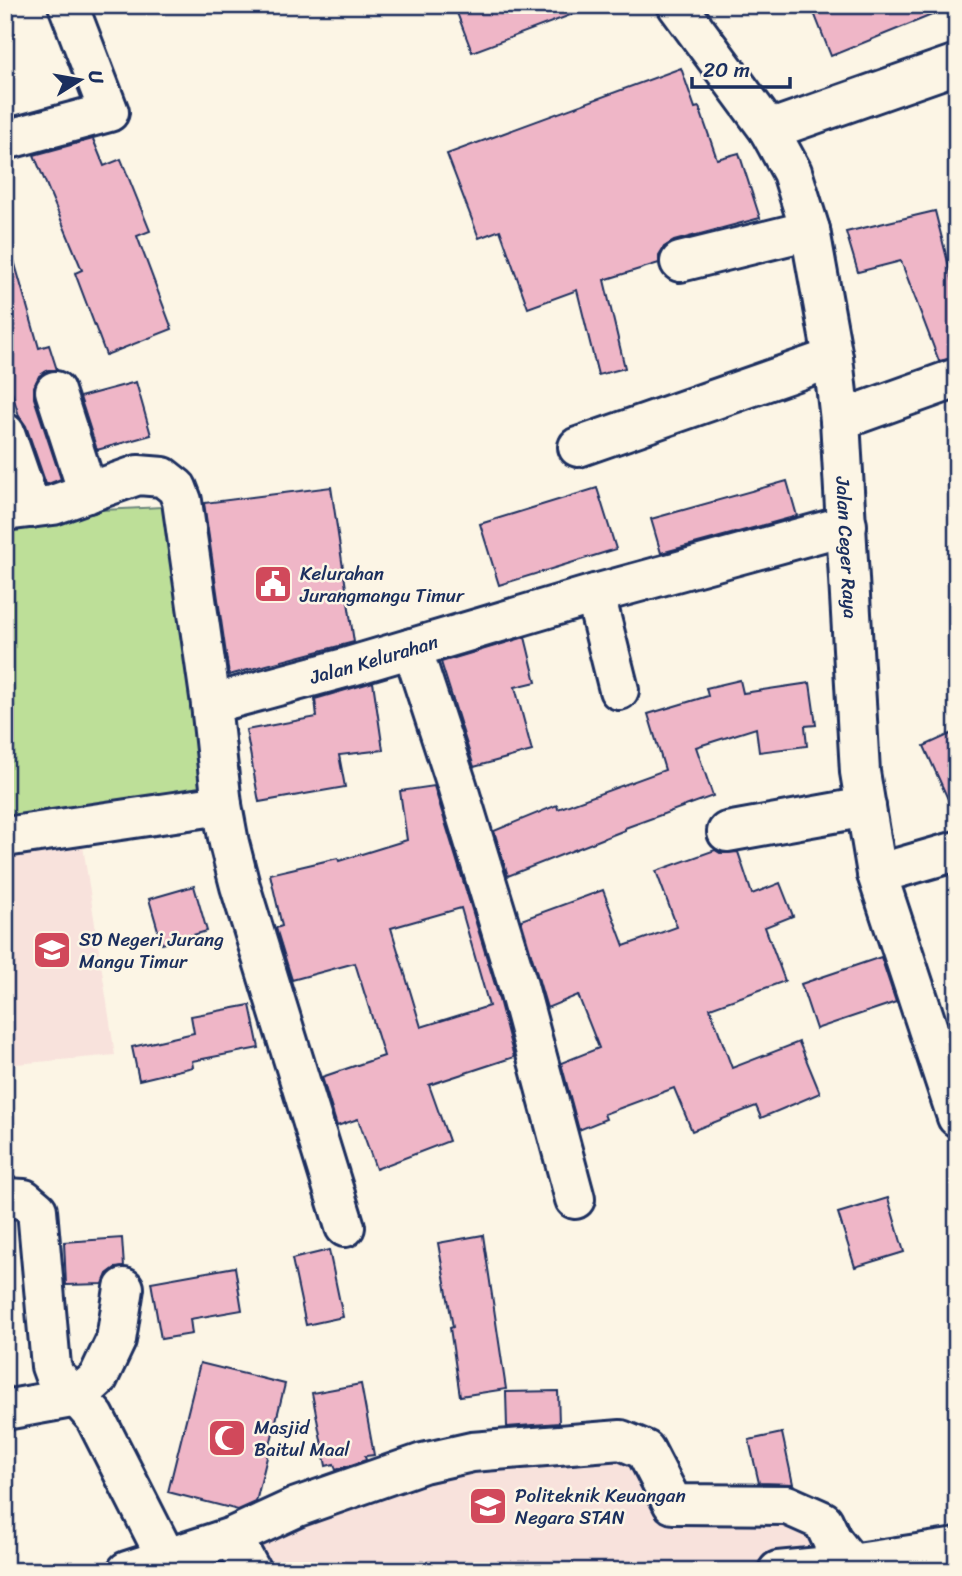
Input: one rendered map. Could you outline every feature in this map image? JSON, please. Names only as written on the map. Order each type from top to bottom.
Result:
[{"type":"street","points":[[5,140],[109,112],[68,5]]},
{"type":"street","name":"Jalan Ceger Raya","points":[[677,5],[769,130],[792,172],[810,230],[833,358],[840,420],[860,772],[877,874],[957,1117]]},
{"type":"street","points":[[769,130],[957,64]]},
{"type":"street","points":[[680,262],[810,230]]},
{"type":"street","points":[[578,447],[833,358]]},
{"type":"street","points":[[840,420],[957,378]]},
{"type":"street","points":[[55,391],[88,493]]},
{"type":"street","points":[[5,433],[18,510],[53,505],[138,475],[163,477],[177,488],[182,501],[229,843],[243,897],[345,1227]]},
{"type":"street","name":"Jalan Kelurahan","points":[[211,704],[847,525]]},
{"type":"street","points":[[595,594],[619,690]]},
{"type":"street","points":[[412,648],[517,982],[575,1199]]},
{"type":"street","points":[[5,837],[222,805]]},
{"type":"street","points":[[727,832],[866,807]]},
{"type":"street","points":[[877,874],[957,852]]},
{"type":"street","points":[[21,1204],[55,1377],[95,1417],[167,1559]]},
{"type":"street","points":[[5,1410],[74,1394],[98,1378],[116,1340],[124,1288]]},
{"type":"street","points":[[127,1571],[232,1537],[296,1507],[423,1463],[472,1452],[621,1440],[645,1450],[673,1504],[787,1505],[822,1521],[832,1540],[851,1564]]},
{"type":"street","points":[[232,1537],[251,1571]]},
{"type":"street","points":[[778,1571],[851,1564],[957,1548]]},
{"type":"shaded area","name":"SD Negeri Jurang Mangu Timur","points":[[81,833],[115,1055],[5,1065],[5,844]]},
{"type":"shaded area","name":"Politeknik Keuangan Negara STAN","points":[[473,1445],[656,1447],[669,1513],[836,1522],[837,1571],[212,1571],[205,1555]]},
{"type":"green space","points":[[181,506],[219,811],[5,844],[5,515]]},
{"type":"building","points":[[454,5],[589,5],[589,8],[472,52]]},
{"type":"building","points":[[811,5],[954,5],[954,6],[831,56]]},
{"type":"building","points":[[681,68],[695,108],[699,107],[717,159],[739,153],[760,218],[674,241],[664,247],[659,255],[659,263],[604,280],[625,368],[598,375],[577,290],[528,308],[500,230],[479,238],[447,154]]},
{"type":"building","points":[[93,139],[104,166],[121,159],[150,231],[137,236],[172,329],[106,355],[75,273],[82,270],[34,155]]},
{"type":"building","points":[[935,211],[957,298],[957,357],[939,361],[901,261],[858,272],[846,232]]},
{"type":"building","points":[[13,257],[39,348],[49,345],[57,370],[48,370],[39,376],[34,387],[34,398],[61,479],[48,484],[26,426],[19,416],[5,369],[5,258]]},
{"type":"building","points":[[136,382],[151,435],[97,450],[80,397]]},
{"type":"building","points":[[787,481],[797,516],[661,553],[651,519]]},
{"type":"building","name":"Kelurahan Jurangmangu Timur","points":[[331,487],[354,642],[229,675],[204,503]]},
{"type":"building","points":[[597,488],[616,549],[499,585],[480,524]]},
{"type":"building","points":[[525,637],[536,682],[515,687],[532,751],[474,767],[441,662]]},
{"type":"building","points":[[740,680],[743,693],[810,683],[816,725],[805,726],[807,746],[759,752],[756,728],[696,747],[713,796],[625,828],[508,876],[494,831],[557,805],[558,809],[665,770],[648,714],[708,696],[706,688]]},
{"type":"building","points":[[373,682],[383,750],[339,755],[345,787],[259,802],[246,730],[317,717],[315,699]]},
{"type":"building","points":[[957,731],[957,819],[924,746]]},
{"type":"building","points":[[434,786],[496,988],[514,1057],[429,1085],[449,1141],[376,1169],[358,1119],[337,1126],[322,1077],[384,1056],[355,963],[292,980],[276,928],[282,926],[270,874],[338,858],[339,861],[407,840],[400,791]],"holes":[[[461,908],[489,1006],[421,1027],[391,928]]]},
{"type":"building","points":[[715,850],[720,853],[738,852],[752,894],[780,883],[793,916],[765,927],[785,981],[710,1008],[732,1068],[799,1042],[820,1093],[761,1118],[756,1106],[692,1131],[674,1088],[604,1114],[606,1119],[579,1130],[561,1063],[599,1048],[578,995],[547,1008],[521,920],[603,890],[624,946],[677,927],[656,871]]},
{"type":"building","points":[[194,886],[207,931],[162,944],[149,899]]},
{"type":"building","points":[[881,957],[896,1002],[816,1029],[801,984]]},
{"type":"building","points":[[250,1005],[259,1048],[192,1061],[193,1067],[139,1080],[132,1047],[194,1033],[191,1016]]},
{"type":"building","points":[[888,1198],[904,1252],[855,1267],[838,1213]]},
{"type":"building","points":[[483,1235],[506,1389],[460,1396],[450,1328],[453,1327],[438,1243]]},
{"type":"building","points":[[122,1238],[124,1267],[115,1268],[107,1274],[103,1284],[66,1285],[64,1242]]},
{"type":"building","points":[[329,1250],[343,1317],[306,1325],[292,1259]]},
{"type":"building","points":[[235,1267],[242,1310],[190,1319],[192,1334],[161,1339],[151,1282]]},
{"type":"building","name":"Masjid Baitul Maal","points":[[200,1363],[285,1384],[256,1502],[238,1510],[168,1492]]},
{"type":"building","points":[[361,1384],[374,1455],[365,1456],[366,1460],[336,1470],[334,1464],[326,1466],[312,1393]]},
{"type":"building","points":[[558,1391],[559,1423],[507,1427],[506,1392]]},
{"type":"building","points":[[782,1433],[793,1484],[759,1483],[749,1440]]},
{"type":"place","name":"Kelurahan Jurangmangu Timur","points":[[273,584]]},
{"type":"place","name":"SD Negeri Jurang Mangu Timur","points":[[52,950]]},
{"type":"place","name":"Masjid Baitul Maal","points":[[227,1438]]},
{"type":"place","name":"Politeknik Keuangan Negara STAN","points":[[488,1506]]}]
